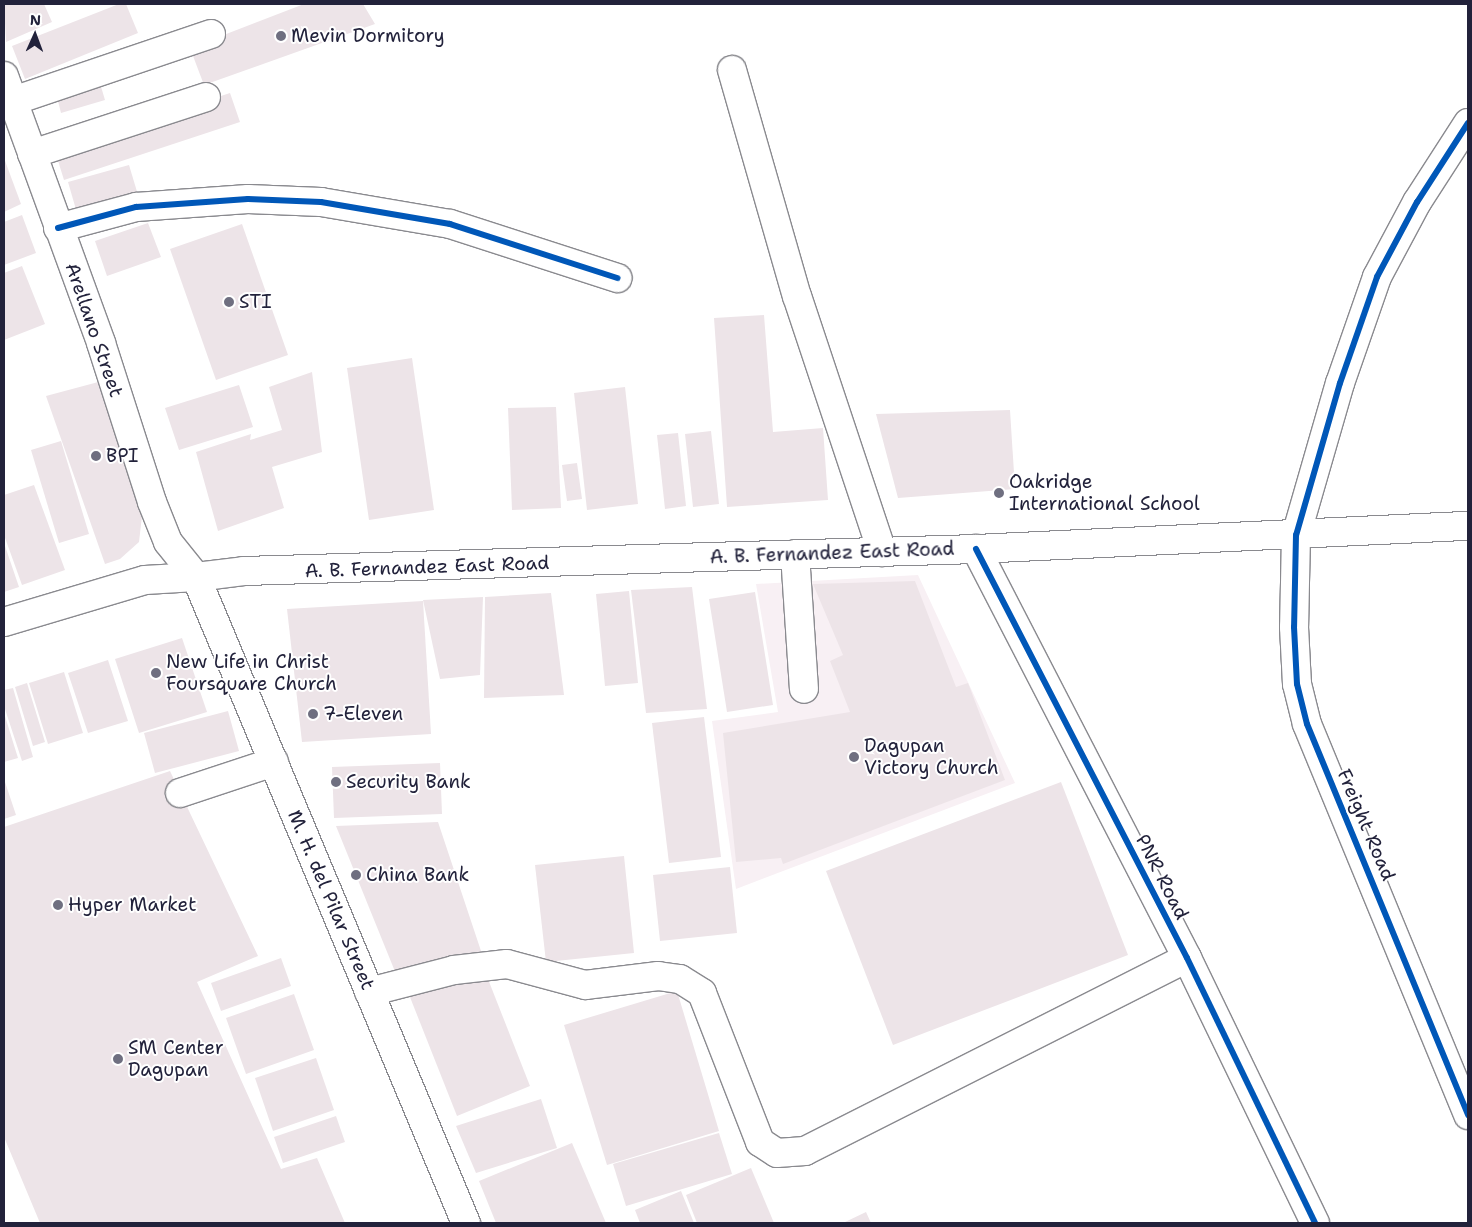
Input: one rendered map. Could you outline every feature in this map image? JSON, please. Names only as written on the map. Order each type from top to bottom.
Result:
[{"type":"main road","points":[[9,90],[211,34]]},
{"type":"main road","points":[[9,90],[133,42]]},
{"type":"main road","points":[[732,70],[796,296],[882,552]]},
{"type":"main road","name":"Arellano Street","points":[[9,90],[101,343],[155,510],[168,542],[196,577]]},
{"type":"main road","points":[[32,154],[206,97]]},
{"type":"main road","name":"Freight Road","points":[[1468,123],[1417,202],[1377,277],[1340,383],[1296,535],[1295,659],[1307,724],[1468,1114]]},
{"type":"main road","points":[[58,228],[136,207],[248,199],[321,202],[450,224],[617,278]]},
{"type":"main road","name":"A. B. Fernandez East Road","points":[[4,622],[145,580],[196,577],[244,571],[976,549],[1468,526]]},
{"type":"main road","name":"PNR Road","points":[[976,549],[1187,958],[1315,1223]]},
{"type":"main road","points":[[795,554],[804,690]]},
{"type":"main road","name":"M. H. del Pilar Street","points":[[196,577],[466,1223]]},
{"type":"main road","points":[[180,793],[274,762]]},
{"type":"main road","points":[[369,992],[454,970],[507,964],[586,985],[658,976],[680,979],[702,993],[760,1142],[777,1153],[805,1151],[1187,958]]},
{"type":"shaded area","points":[[918,575],[1015,783],[736,889],[712,721],[778,712],[756,584]]},
{"type":"building","points":[[4,4],[44,4],[52,22],[6,42]]},
{"type":"building","points":[[119,4],[126,4],[138,33],[25,79],[12,46]]},
{"type":"building","name":"Mevin Dormitory","points":[[304,4],[363,4],[375,24],[204,85],[190,48]]},
{"type":"building","points":[[99,80],[105,100],[61,113],[56,93]]},
{"type":"building","points":[[230,93],[240,122],[64,180],[55,151]]},
{"type":"building","points":[[4,158],[21,204],[4,212]]},
{"type":"building","points":[[129,165],[138,195],[77,213],[68,182]]},
{"type":"building","points":[[22,215],[36,253],[4,265],[4,222]]},
{"type":"building","points":[[148,223],[161,257],[107,276],[95,241]]},
{"type":"building","name":"STI","points":[[242,224],[288,355],[216,380],[170,249]]},
{"type":"building","points":[[22,266],[45,324],[4,340],[4,273]]},
{"type":"building","points":[[764,315],[773,432],[823,428],[828,500],[727,507],[714,318]]},
{"type":"building","points":[[412,358],[434,510],[369,520],[347,368]]},
{"type":"building","points":[[312,372],[322,452],[272,467],[284,508],[218,531],[196,452],[251,434],[250,440],[282,430],[269,387]]},
{"type":"building","name":"BPI","points":[[102,381],[142,516],[139,542],[120,559],[105,564],[46,396]]},
{"type":"building","points":[[239,385],[253,427],[179,450],[165,408]]},
{"type":"building","points":[[625,387],[638,504],[587,510],[574,393]]},
{"type":"building","points":[[556,407],[561,508],[512,510],[508,408]]},
{"type":"building","points":[[1010,410],[1015,489],[898,498],[876,414]]},
{"type":"building","points":[[711,431],[719,504],[693,507],[685,434]]},
{"type":"building","points":[[678,433],[686,506],[665,509],[657,435]]},
{"type":"building","points":[[61,441],[89,534],[59,543],[31,450]]},
{"type":"building","points":[[577,463],[582,499],[567,501],[562,465]]},
{"type":"building","points":[[34,485],[65,570],[22,585],[4,535],[4,495]]},
{"type":"building","points":[[4,543],[19,587],[4,592]]},
{"type":"building","points":[[915,581],[956,687],[968,683],[1005,780],[783,864],[781,858],[736,862],[723,733],[850,712],[830,661],[843,655],[813,584]]},
{"type":"building","points":[[692,587],[707,709],[646,713],[631,590]]},
{"type":"building","points":[[629,591],[638,683],[605,686],[596,594]]},
{"type":"building","points":[[755,592],[773,705],[727,712],[709,599]]},
{"type":"building","points":[[551,593],[564,695],[484,698],[485,597]]},
{"type":"building","points":[[483,597],[480,675],[440,679],[423,600]]},
{"type":"building","points":[[423,601],[431,734],[302,742],[287,609]]},
{"type":"building","points":[[182,638],[207,712],[139,733],[115,659]]},
{"type":"building","points":[[108,660],[128,721],[88,733],[68,673]]},
{"type":"building","points":[[64,672],[83,733],[48,744],[29,683]]},
{"type":"building","points":[[27,683],[45,742],[33,746],[15,687]]},
{"type":"building","points":[[13,688],[33,757],[22,761],[4,706],[4,690]]},
{"type":"building","points":[[228,711],[239,751],[155,773],[144,733]]},
{"type":"building","points":[[4,713],[18,758],[4,762]]},
{"type":"building","points":[[704,717],[721,857],[669,863],[652,723]]},
{"type":"building","points":[[440,763],[442,814],[334,818],[332,767]]},
{"type":"building","name":"SM Center Dagupan","points":[[170,771],[258,956],[197,982],[281,1169],[317,1158],[345,1223],[40,1223],[4,1137],[4,827]]},
{"type":"building","points":[[4,779],[16,815],[4,819]]},
{"type":"building","points":[[1061,782],[1128,955],[893,1045],[826,871]]},
{"type":"building","points":[[438,822],[483,957],[396,974],[336,826]]},
{"type":"building","points":[[624,856],[634,953],[546,962],[535,865]]},
{"type":"building","points":[[730,867],[737,933],[660,941],[653,875]]},
{"type":"building","points":[[281,958],[291,986],[221,1011],[211,983]]},
{"type":"building","points":[[486,974],[530,1086],[457,1116],[406,987]]},
{"type":"building","points":[[677,991],[719,1131],[607,1165],[564,1025]]},
{"type":"building","points":[[294,994],[314,1050],[246,1074],[226,1018]]},
{"type":"building","points":[[316,1058],[334,1110],[273,1131],[255,1078]]},
{"type":"building","points":[[541,1099],[557,1148],[476,1173],[456,1126]]},
{"type":"building","points":[[336,1116],[345,1142],[283,1163],[274,1137]]},
{"type":"building","points":[[719,1133],[732,1174],[626,1206],[613,1164]]},
{"type":"building","points":[[572,1143],[606,1223],[496,1223],[479,1181]]},
{"type":"building","points":[[751,1168],[774,1223],[697,1223],[686,1195]]},
{"type":"building","points":[[681,1191],[694,1223],[640,1223],[635,1210]]},
{"type":"building","points":[[866,1212],[871,1223],[843,1223]]},
{"type":"cycle path","points":[[1468,123],[1417,202],[1377,277],[1340,383],[1296,535],[1294,627],[1297,684],[1307,724],[1468,1115]]},
{"type":"cycle path","points":[[58,228],[136,207],[248,199],[321,202],[450,224],[617,278]]},
{"type":"cycle path","points":[[976,549],[1187,958],[1315,1223]]},
{"type":"place","name":"Mevin Dormitory","points":[[281,36]]},
{"type":"place","name":"STI","points":[[229,302]]},
{"type":"place","name":"BPI","points":[[96,456]]},
{"type":"place","name":"Oakridge International School","points":[[999,493]]},
{"type":"place","name":"New Life in Christ Foursquare Church","points":[[156,673]]},
{"type":"place","name":"7-Eleven","points":[[313,714]]},
{"type":"place","name":"Dagupan Victory Church","points":[[854,757]]},
{"type":"place","name":"Security Bank","points":[[336,782]]},
{"type":"place","name":"China Bank","points":[[356,875]]},
{"type":"place","name":"Hyper Market","points":[[58,905]]},
{"type":"place","name":"SM Center Dagupan","points":[[118,1059]]}]
